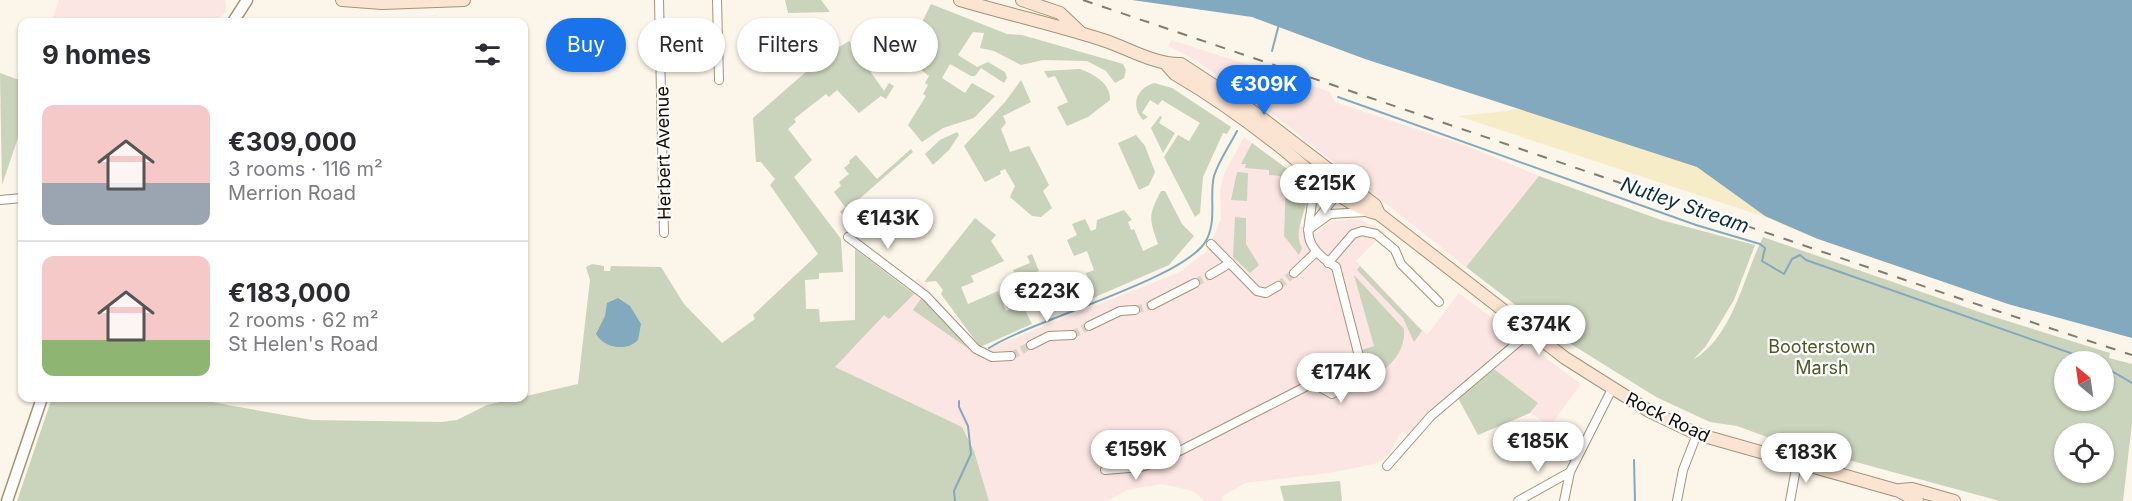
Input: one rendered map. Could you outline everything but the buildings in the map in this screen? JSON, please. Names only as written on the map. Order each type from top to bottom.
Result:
[{"type":"main road","points":[[342,0],[382,3],[464,0]]},
{"type":"main road","points":[[1022,0],[1060,13],[1081,33]]},
{"type":"main road","points":[[966,1],[1129,48],[1167,65],[1175,74],[1216,100],[1301,163],[1342,188]]},
{"type":"main road","points":[[1167,65],[1181,64],[1203,77],[1342,188]]},
{"type":"main road","name":"Rock Road","points":[[1342,188],[1530,332],[1612,389],[1649,411],[1697,434],[1899,491],[1917,501]]},
{"type":"main road","name":"Rock Road","points":[[1899,491],[1912,489],[1954,501]]},
{"type":"street","points":[[235,18],[247,0]]},
{"type":"street","name":"Herbert Avenue","points":[[659,0],[664,233]]},
{"type":"street","points":[[717,0],[719,80]]},
{"type":"street","points":[[1105,470],[1141,467],[1160,461],[1309,385],[1314,384],[1332,394],[1358,381],[1363,372],[1335,267],[1315,253],[1309,243],[1308,230],[1314,196],[1312,184],[1301,163]]},
{"type":"street","points":[[1308,230],[1342,188]]},
{"type":"street","points":[[0,200],[18,198]]},
{"type":"street","points":[[1308,230],[1330,214],[1374,213]]},
{"type":"street","points":[[1329,263],[1353,234],[1362,231],[1376,234],[1395,250],[1401,264],[1439,302]]},
{"type":"street","points":[[848,237],[926,296],[976,349],[988,356],[1011,356]]},
{"type":"street","points":[[1211,244],[1257,291],[1266,293],[1278,286]]},
{"type":"street","points":[[1294,273],[1315,253]]},
{"type":"street","points":[[1210,275],[1230,263]]},
{"type":"street","points":[[1152,305],[1195,283]]},
{"type":"street","points":[[1089,327],[1120,310],[1135,310]]},
{"type":"street","points":[[1387,466],[1431,416],[1530,332]]},
{"type":"street","points":[[1031,345],[1049,336],[1072,335]]},
{"type":"street","points":[[1564,501],[1569,472],[1612,389]]},
{"type":"street","points":[[7,501],[41,402]]},
{"type":"street","points":[[1677,501],[1683,471],[1697,434]]},
{"type":"street","points":[[1791,501],[1797,462]]},
{"type":"street","points":[[1518,501],[1569,472]]},
{"type":"shaded area","points":[[59,0],[225,0],[226,3],[226,11],[220,18],[52,18]]},
{"type":"shaded area","points":[[1171,40],[1303,82],[1330,92],[1335,102],[1467,146],[1539,176],[1466,267],[1256,101],[1192,58],[1169,46]]},
{"type":"shaded area","points":[[1244,137],[1300,181],[1307,198],[1299,225],[1316,234],[1329,222],[1349,219],[1361,220],[1385,232],[1356,261],[1427,335],[1459,293],[1512,333],[1511,339],[1409,433],[1404,434],[1402,431],[1388,455],[1378,463],[1330,473],[1245,483],[1223,496],[1221,501],[1205,501],[1193,491],[1162,484],[1127,490],[1107,501],[989,501],[974,451],[962,427],[834,367],[918,278],[980,346],[989,348],[1180,272],[1206,252],[1221,219],[1220,190],[1224,174]]},
{"type":"shaded area","points":[[1525,343],[1581,384],[1550,426],[1530,413],[1538,403],[1494,369]]},
{"type":"green space","points":[[785,0],[821,0],[830,12],[788,13]]},
{"type":"green space","points":[[931,4],[1007,34],[1022,35],[1123,64],[1126,70],[1124,78],[1115,83],[1106,71],[1087,61],[1043,60],[1021,65],[994,51],[980,48],[984,33],[973,32],[958,55],[977,67],[988,62],[1005,72],[1007,78],[1004,83],[981,68],[975,76],[971,76],[950,64],[942,78],[965,93],[972,83],[995,96],[974,118],[943,128],[922,142],[908,125],[926,96],[923,94],[928,85],[925,83],[929,76],[924,72],[938,72],[938,18],[924,18]]},
{"type":"green space","points":[[849,41],[851,44],[851,72],[871,72],[884,91],[889,83],[894,86],[886,99],[881,96],[859,113],[837,90],[829,97],[826,94],[794,119],[796,122],[788,129],[812,160],[794,177],[841,239],[843,272],[819,273],[819,279],[805,280],[806,309],[819,309],[820,322],[855,320],[855,249],[914,294],[889,319],[884,315],[835,367],[962,427],[974,451],[989,501],[17,501],[51,402],[211,402],[312,420],[441,422],[457,420],[487,405],[500,402],[528,402],[528,396],[578,384],[590,280],[586,267],[592,264],[604,266],[604,271],[610,271],[611,266],[661,267],[684,304],[722,343],[755,319],[753,315],[818,254],[770,185],[775,179],[761,162],[756,162],[753,118],[806,72],[839,72],[839,47]]},
{"type":"green space","points":[[1080,69],[1104,84],[1110,94],[1110,100],[1088,117],[1067,126],[1057,107],[1068,102],[1055,76],[1048,78],[1044,71]]},
{"type":"green space","points":[[0,73],[18,80],[18,138],[2,185]]},
{"type":"green space","points":[[1021,80],[1031,102],[1003,116],[1006,123],[1001,129],[1010,152],[1029,146],[1049,185],[1043,191],[1052,208],[1041,217],[1032,216],[1010,197],[1015,186],[1005,169],[1000,171],[1001,174],[985,182],[964,146],[1005,102]]},
{"type":"green space","points":[[1154,83],[1172,88],[1231,127],[1227,134],[1223,133],[1203,177],[1200,213],[1195,217],[1164,157],[1178,135],[1189,141],[1200,123],[1162,100],[1158,105],[1150,100],[1142,113],[1148,117],[1143,120],[1137,109],[1137,98],[1143,89]]},
{"type":"green space","points":[[1160,116],[1162,117],[1159,123],[1175,133],[1163,153],[1151,128]]},
{"type":"green space","points":[[957,132],[959,135],[949,150],[933,165],[925,154],[940,140]]},
{"type":"green space","points":[[1136,135],[1145,146],[1155,172],[1149,185],[1139,190],[1118,143]]},
{"type":"green space","points":[[1252,143],[1290,171],[1305,189],[1306,205],[1299,231],[1302,248],[1299,255],[1284,236],[1286,182],[1280,176],[1269,175],[1269,170],[1245,168],[1246,164],[1241,164]]},
{"type":"green space","points":[[911,149],[913,152],[842,214],[840,212],[845,207],[834,192],[841,186],[839,182],[849,174],[844,168],[850,163],[849,161],[856,155],[877,179]]},
{"type":"green space","points":[[1237,172],[1248,173],[1247,201],[1231,200]]},
{"type":"green space","name":"Booterstown Marsh","points":[[1539,176],[1661,220],[1755,245],[1734,300],[1706,346],[1693,360],[1707,349],[1728,321],[1763,237],[1988,315],[2104,351],[2054,351],[2054,411],[2114,411],[2114,359],[2132,364],[2132,423],[2123,501],[2000,501],[1778,441],[1737,426],[1710,422],[1656,397],[1547,329],[1466,267]]},
{"type":"green space","points":[[1161,191],[1165,191],[1182,224],[1194,236],[1169,265],[1077,305],[1070,288],[1083,283],[1082,280],[1088,278],[1086,273],[1094,270],[1087,251],[1074,256],[1067,240],[1077,235],[1072,224],[1085,219],[1091,231],[1096,229],[1097,220],[1124,210],[1132,220],[1128,222],[1131,230],[1134,229],[1143,251],[1158,244],[1151,217]]},
{"type":"green space","points":[[1235,217],[1246,218],[1246,244],[1259,265],[1250,273],[1233,257]]},
{"type":"green space","points":[[975,218],[996,235],[991,241],[1004,261],[971,276],[974,282],[961,287],[968,304],[998,291],[1006,311],[1022,304],[1032,324],[980,347],[941,294],[943,290],[936,281],[924,282]]},
{"type":"green space","points":[[1032,254],[1039,271],[1024,277],[1029,290],[1035,288],[1043,295],[1055,291],[1057,296],[1036,304],[1026,300],[1013,270],[1030,263],[1027,256]]},
{"type":"green space","points":[[1360,266],[1422,331],[1414,342],[1403,318],[1357,270]]},
{"type":"green space","points":[[1354,275],[1404,329],[1401,348],[1392,362],[1363,383],[1367,370],[1362,350],[1374,346]]},
{"type":"green space","points":[[922,297],[969,349],[913,310]]},
{"type":"green space","points":[[1494,369],[1538,403],[1530,413],[1478,435],[1458,398]]},
{"type":"green space","points":[[1340,481],[1342,501],[1284,501],[1280,486]]},
{"type":"sand","points":[[1573,0],[1819,240],[1765,217],[1458,116],[1508,111],[1524,106]]},
{"type":"water","points":[[1132,0],[2132,0],[2132,338],[2008,304],[1818,239],[1765,216],[1697,167],[1365,59],[1252,17]]},
{"type":"water","points":[[618,298],[630,306],[641,324],[638,340],[622,347],[604,343],[596,334],[605,316],[607,303]]},
{"type":"waterway","points":[[1272,51],[1279,24]]},
{"type":"waterway","name":"Nutley Stream","points":[[1338,97],[1696,225],[1760,244],[1765,248],[1762,261],[1784,274],[1792,259],[1800,255],[1806,260],[2065,351]]},
{"type":"waterway","points":[[989,348],[1040,324],[1142,283],[1194,254],[1207,239],[1210,231],[1214,176],[1237,131]]},
{"type":"waterway","name":"Nutley Stream","points":[[2114,372],[2132,383]]},
{"type":"waterway","points":[[955,501],[954,491],[971,454],[968,426],[959,407],[959,401]]},
{"type":"waterway","points":[[1634,460],[1635,501]]},
{"type":"tunnel","points":[[1278,286],[1294,273]]},
{"type":"tunnel","points":[[1195,283],[1210,275]]},
{"type":"tunnel","points":[[1135,310],[1152,305]]},
{"type":"tunnel","points":[[1072,335],[1089,326]]},
{"type":"tunnel","points":[[1011,356],[1031,345]]},
{"type":"railway","points":[[1083,0],[2132,355]]}]
